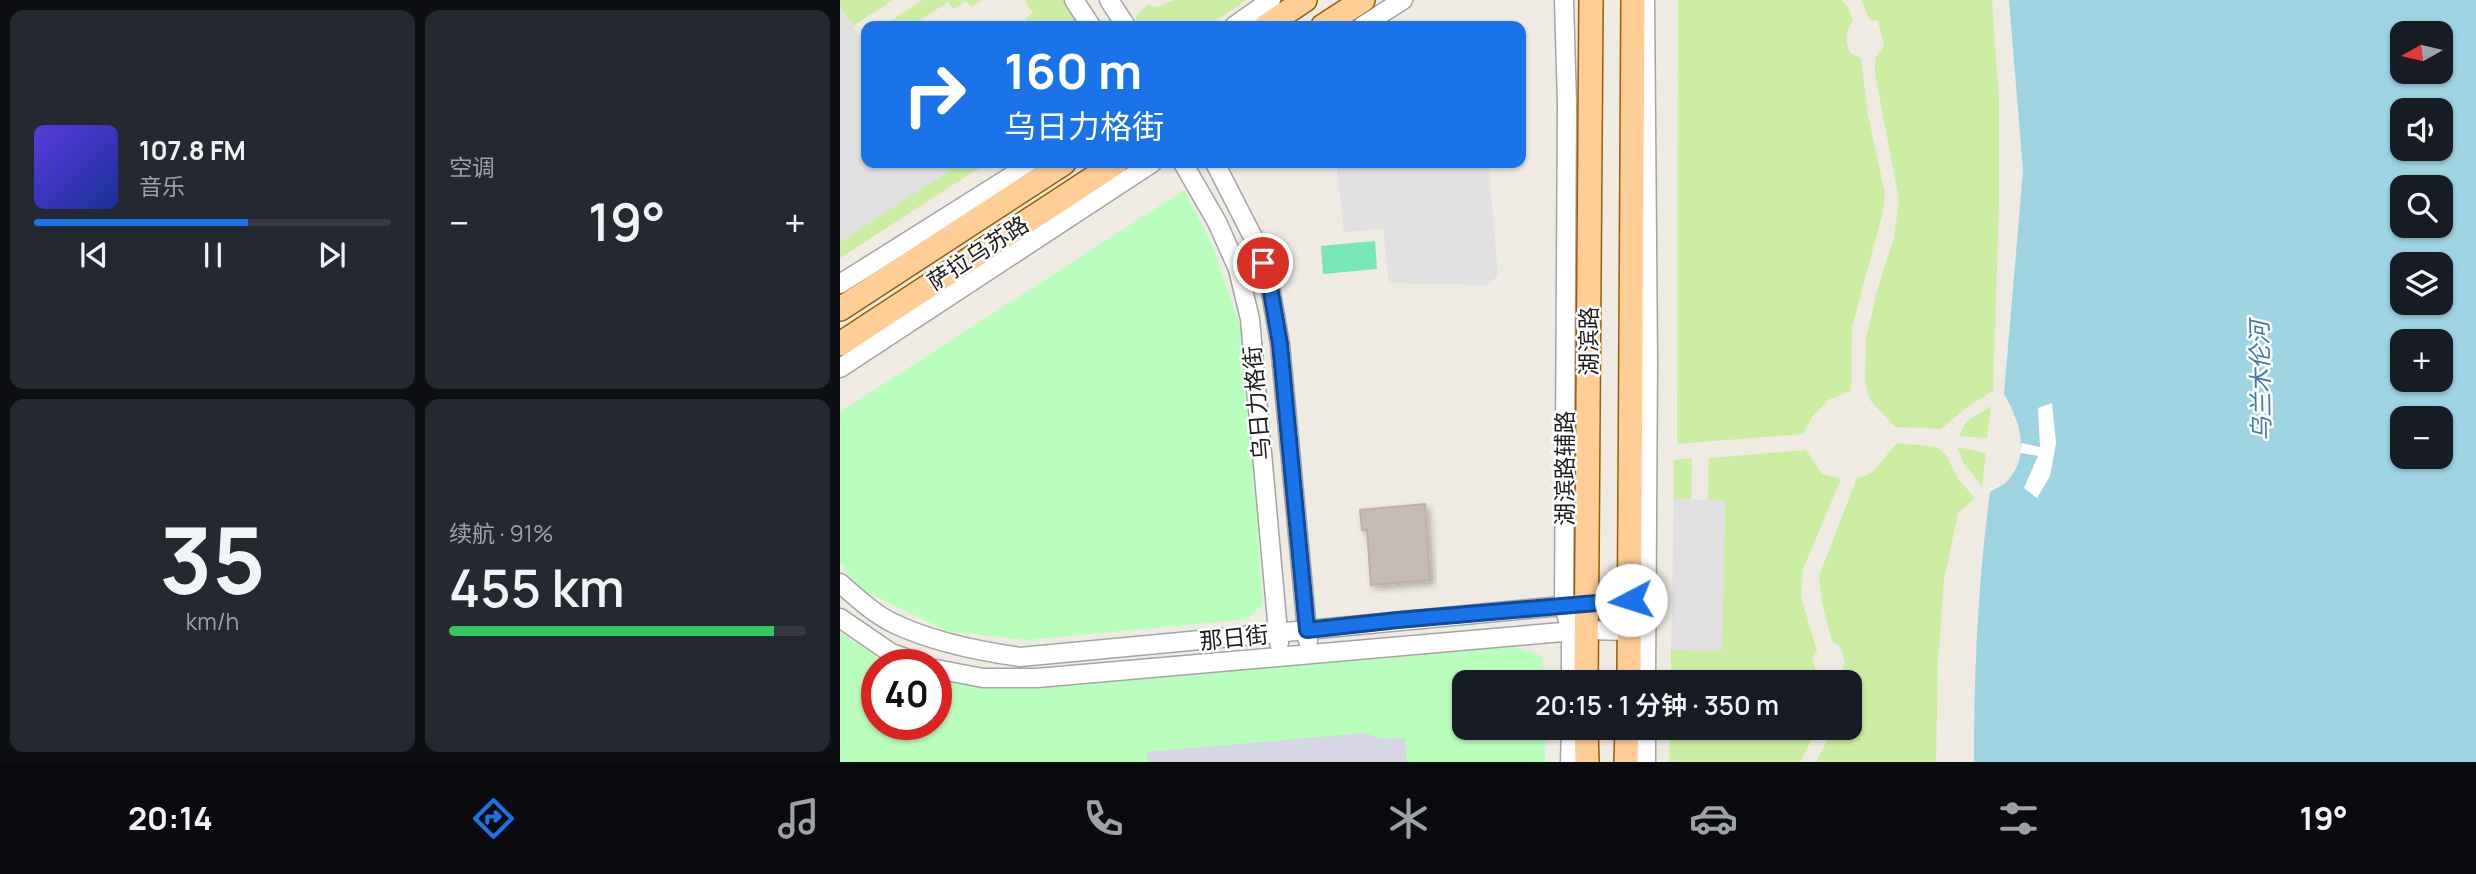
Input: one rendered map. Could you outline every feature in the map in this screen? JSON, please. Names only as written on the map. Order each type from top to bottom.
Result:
[{"type":"main road","points":[[1274,21],[1305,0]]},
{"type":"main road","points":[[1330,21],[1363,0]]},
{"type":"main road","name":"湖滨路","points":[[1584,670],[1576,605],[1591,0]]},
{"type":"main road","name":"湖滨路","points":[[1631,670],[1638,629],[1633,0]]},
{"type":"main road","name":"萨拉乌苏路","points":[[840,309],[1056,168]]},
{"type":"main road","name":"萨拉乌苏路","points":[[840,344],[1108,168]]},
{"type":"main road","points":[[1586,740],[1587,762]]},
{"type":"main road","points":[[1626,762],[1627,740]]},
{"type":"street","points":[[1074,0],[1088,21]]},
{"type":"street","points":[[1109,0],[1123,21]]},
{"type":"street","points":[[1241,21],[1271,0]]},
{"type":"street","points":[[1370,21],[1403,0]]},
{"type":"street","name":"湖滨路辅路","points":[[1564,0],[1576,605]]},
{"type":"street","points":[[1638,599],[1648,361],[1645,0]]},
{"type":"street","points":[[840,284],[1024,168]]},
{"type":"street","points":[[840,368],[1144,168]]},
{"type":"street","name":"乌日力格街","points":[[1186,168],[1217,222],[1238,269],[1250,319],[1280,657]]},
{"type":"street","name":"乌日力格街","points":[[1218,168],[1257,245],[1269,281],[1280,344],[1310,654]]},
{"type":"street","name":"那日街","points":[[840,583],[891,622],[929,637],[980,651],[1020,657],[1638,599]]},
{"type":"street","points":[[840,618],[885,649]]},
{"type":"street","points":[[1638,629],[1644,670]]},
{"type":"street","name":"那日街","points":[[952,672],[983,678],[1037,678],[1578,631],[1638,629]]},
{"type":"street","points":[[1573,670],[1578,631]]},
{"type":"street","points":[[1570,762],[1571,740]]},
{"type":"street","points":[[1646,740],[1646,762]]},
{"type":"green space","points":[[840,0],[893,0],[853,26],[840,7]]},
{"type":"green space","points":[[922,0],[982,0],[971,7],[966,1],[953,9],[948,2],[919,21],[890,21]]},
{"type":"green space","points":[[1064,0],[1078,21],[1028,21],[1026,18],[1033,13],[1025,1]]},
{"type":"green space","points":[[1175,0],[1247,0],[1215,21],[1137,21],[1135,17],[1147,5],[1158,7]]},
{"type":"green space","points":[[1678,0],[1842,0],[1853,21],[1848,29],[1847,44],[1850,53],[1861,58],[1868,115],[1885,194],[1883,212],[1852,327],[1851,391],[1828,400],[1812,417],[1803,434],[1677,444]]},
{"type":"green space","points":[[1861,0],[1992,0],[1999,100],[1999,203],[1993,391],[1970,405],[1941,429],[1895,427],[1870,400],[1865,380],[1866,339],[1894,237],[1899,200],[1875,74],[1875,58],[1884,46],[1878,21],[1870,20]]},
{"type":"green space","points":[[946,168],[979,168],[840,258],[840,242],[948,171]]},
{"type":"green space","points":[[1184,190],[1213,246],[1244,338],[1263,604],[1247,619],[1028,640],[947,631],[861,589],[840,564],[840,412]]},
{"type":"green space","points":[[1375,241],[1377,269],[1323,274],[1321,246]]},
{"type":"green space","points":[[1991,406],[1987,438],[1959,436],[1966,422]]},
{"type":"green space","points":[[1898,443],[1936,447],[1946,455],[1958,479],[1975,498],[1958,513],[1944,580],[1938,659],[1936,762],[1816,762],[1828,740],[1862,740],[1862,670],[1843,670],[1845,662],[1841,648],[1832,641],[1822,603],[1819,576],[1857,478],[1876,469]]},
{"type":"green space","points":[[1957,447],[1986,453],[1982,486],[1964,464]]},
{"type":"green space","points":[[1806,450],[1822,474],[1841,479],[1803,569],[1801,597],[1817,651],[1812,658],[1816,670],[1671,670],[1671,650],[1722,651],[1725,500],[1708,500],[1709,458]]},
{"type":"green space","points":[[1692,458],[1691,499],[1674,499],[1674,460]]},
{"type":"green space","points":[[840,632],[866,649],[861,649],[861,740],[952,740],[952,680],[984,687],[1513,646],[1542,656],[1544,670],[1452,670],[1452,740],[1546,740],[1545,762],[840,762]]},
{"type":"green space","points":[[1670,740],[1812,740],[1800,762],[1669,762]]},
{"type":"shaded area","points":[[840,7],[861,38],[861,168],[947,168],[949,171],[840,242]]},
{"type":"shaded area","points":[[1337,168],[1488,168],[1498,276],[1486,285],[1389,283],[1383,229],[1344,232]]},
{"type":"shaded area","points":[[1674,499],[1725,500],[1722,651],[1671,650]]},
{"type":"shaded area","points":[[1365,733],[1381,739],[1405,738],[1407,762],[1148,762],[1147,752]]},
{"type":"water","name":"乌兰木伦河","points":[[2009,0],[2476,0],[2476,762],[1974,762],[1978,626],[1990,492],[2009,479],[2016,469],[2021,448],[2018,425],[2004,394],[2023,171]]},
{"type":"pier","points":[[2052,403],[2056,443],[2050,476],[2037,498],[2024,488],[2038,456],[2020,453],[2022,443],[2040,447],[2038,408]]},
{"type":"building","points":[[1425,504],[1430,580],[1371,585],[1367,530],[1362,530],[1360,510]]},
{"type":"route","points":[[1263,263],[1269,281],[1280,344],[1307,630],[1631,600]]}]
